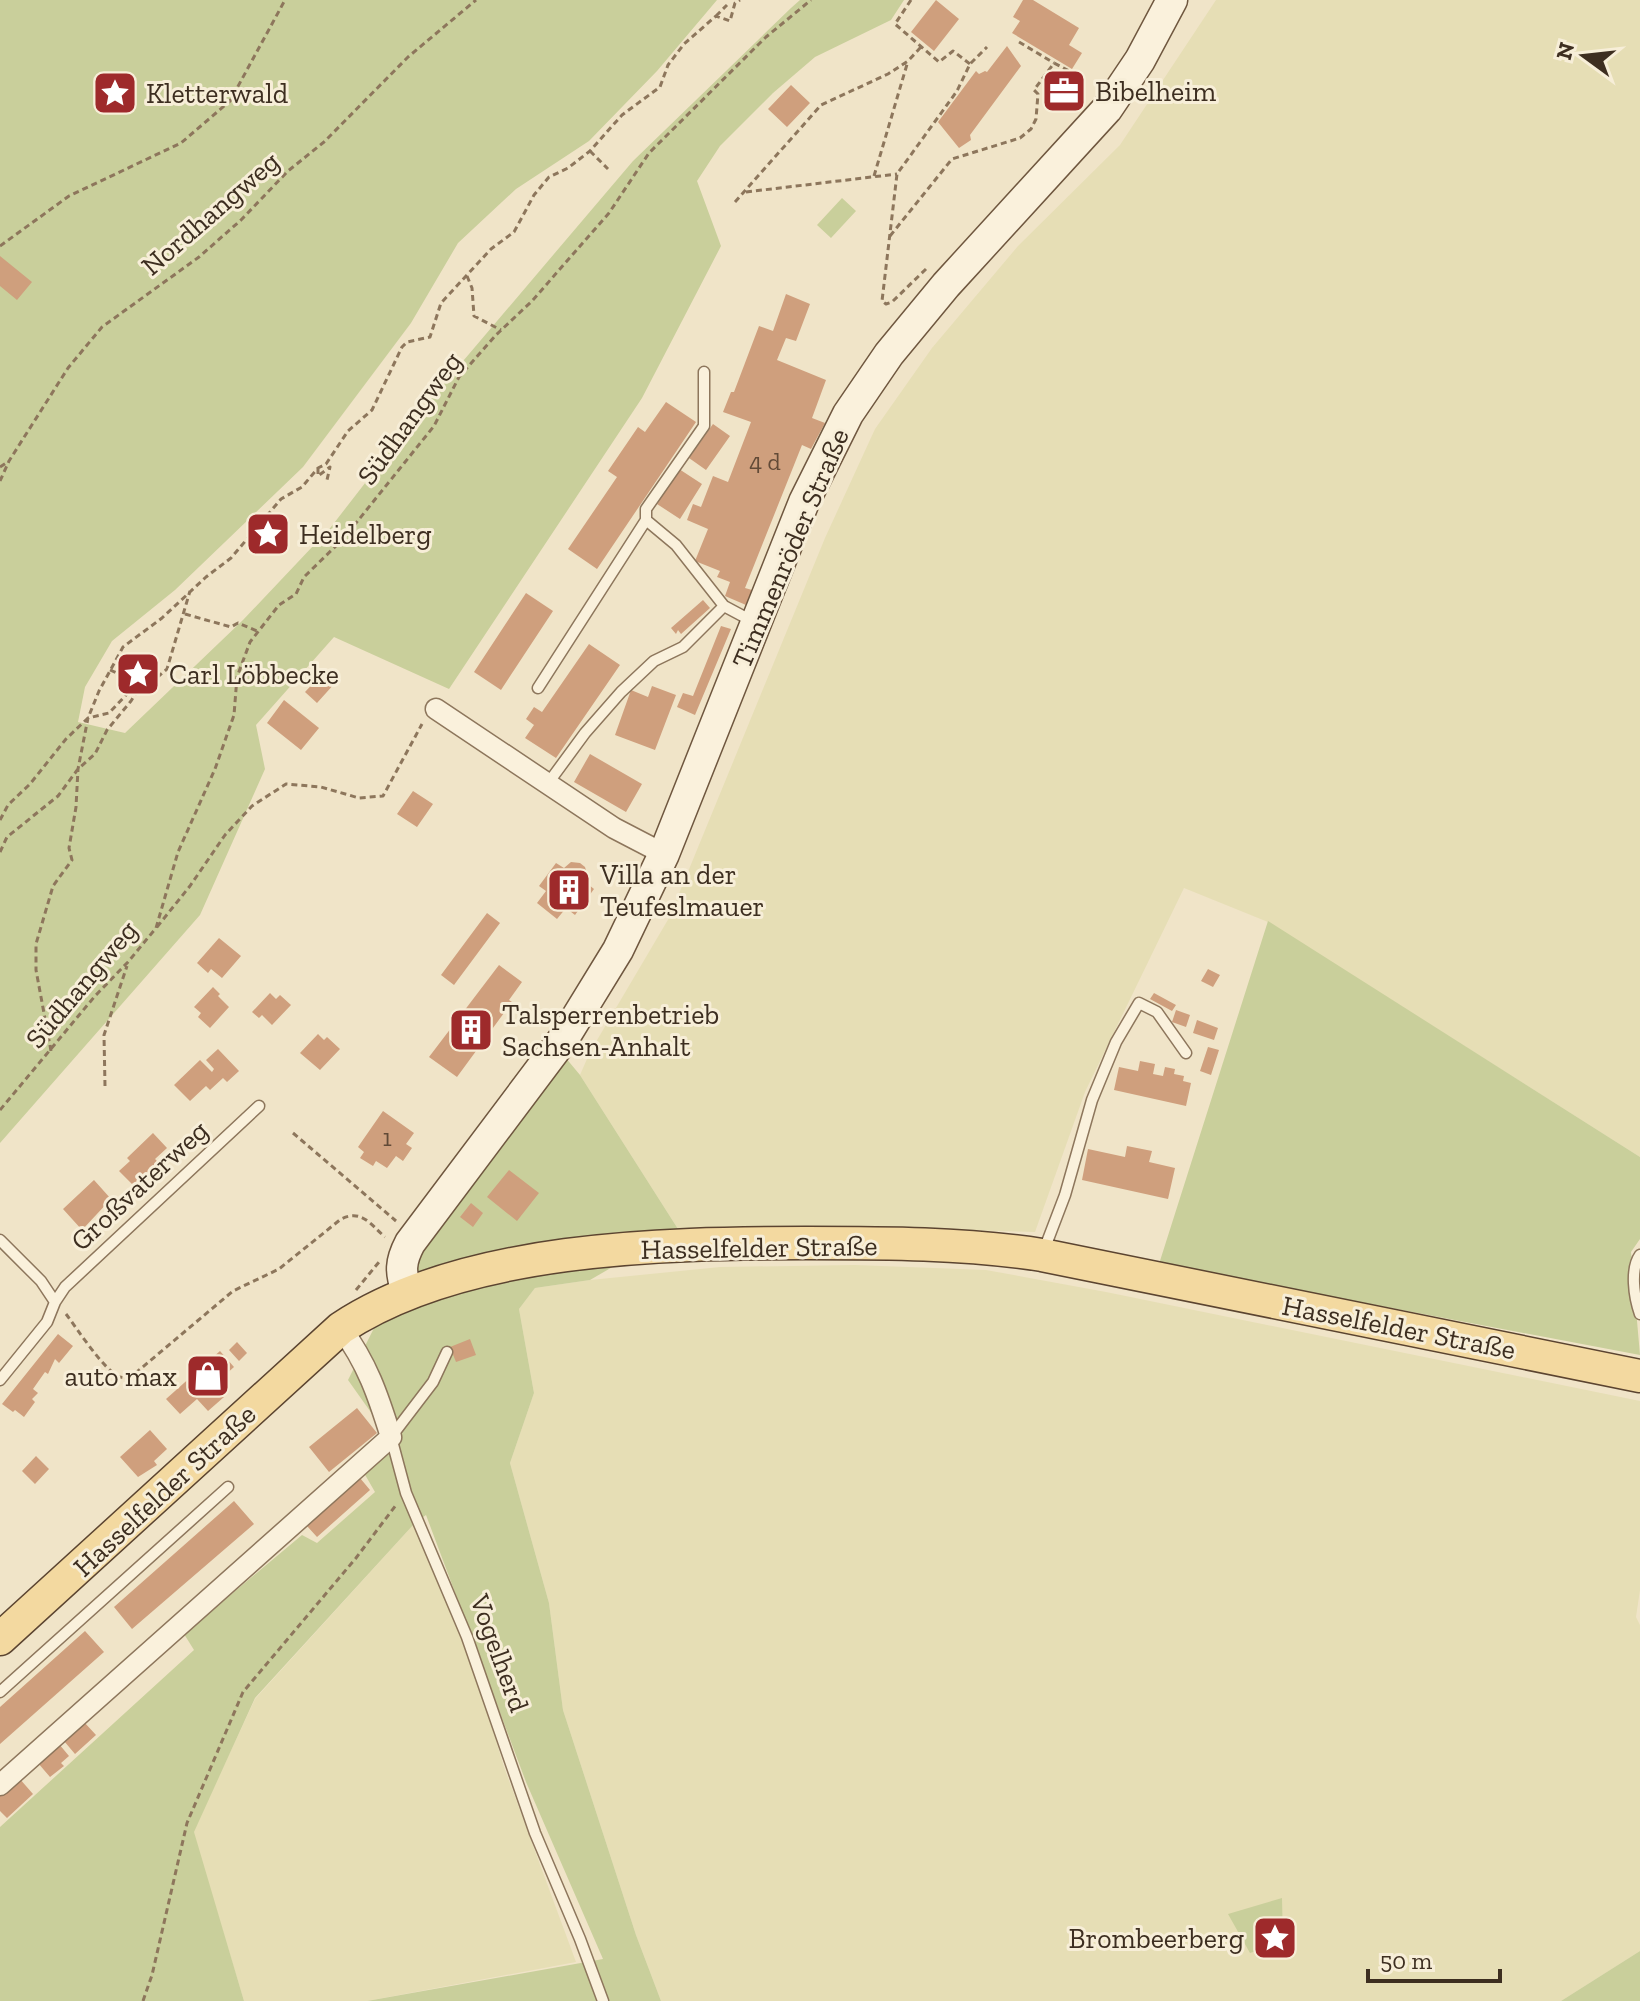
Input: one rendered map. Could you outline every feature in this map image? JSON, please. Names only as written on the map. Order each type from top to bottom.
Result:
[{"type":"main road","name":"Timmenröder Straße","points":[[407,1292],[400,1273],[404,1239],[537,1076],[589,1000],[635,918],[664,854],[819,469],[859,396],[946,285],[1060,163],[1121,91],[1172,0]]},
{"type":"main road","name":"Hasselfelder Straße","points":[[0,1639],[341,1328],[407,1292],[530,1262],[694,1245],[797,1243],[980,1247],[1042,1255],[1640,1376]]},
{"type":"street","points":[[436,709],[614,828],[664,854]]},
{"type":"street","name":"Vogelherd","points":[[341,1328],[373,1382],[391,1437]]},
{"type":"street","points":[[0,1785],[391,1437]]},
{"type":"lane","points":[[538,688],[646,520],[646,509],[704,426],[704,372]]},
{"type":"lane","points":[[646,520],[676,545],[724,606],[756,622]]},
{"type":"lane","points":[[549,782],[585,733],[621,692],[654,661],[683,647],[724,606]]},
{"type":"lane","points":[[1042,1255],[1065,1195],[1092,1100],[1116,1042],[1139,1003],[1157,1012],[1186,1053]]},
{"type":"lane","name":"Großvaterweg","points":[[0,1380],[47,1322],[65,1287],[259,1106]]},
{"type":"lane","points":[[0,1240],[41,1281],[55,1302]]},
{"type":"lane","points":[[1640,1255],[1634,1263],[1640,1314]]},
{"type":"lane","points":[[391,1437],[433,1382],[447,1352]]},
{"type":"lane","name":"Vogelherd","points":[[391,1437],[406,1493],[467,1637],[535,1833],[603,2001]]},
{"type":"lane","points":[[0,1692],[228,1487]]},
{"type":"path","points":[[0,246],[69,196],[181,143],[230,101],[285,0]]},
{"type":"path","name":"Nordhangweg","points":[[0,481],[9,461],[68,368],[102,327],[210,247],[241,220],[408,57],[476,0]]},
{"type":"path","points":[[716,16],[730,21],[735,3],[740,0]]},
{"type":"path","name":"Südhangweg","points":[[0,1110],[156,928],[178,852],[215,769],[234,715],[237,677],[250,642],[279,605],[296,594],[304,577],[344,538],[434,426],[459,377],[532,301],[609,213],[649,153],[766,37],[811,0]]},
{"type":"path","points":[[911,0],[895,24],[939,62],[953,51],[970,64]]},
{"type":"path","points":[[51,1051],[36,970],[36,944],[53,886],[72,860],[69,848],[78,769],[88,718],[123,647],[162,618],[231,558],[281,499],[302,487],[318,468],[326,464],[348,431],[372,410],[402,347],[407,342],[430,337],[441,303],[491,249],[514,232],[534,195],[549,177],[568,168],[590,151],[622,115],[660,87],[668,65],[684,44],[727,5]]},
{"type":"path","points":[[1019,42],[1073,73]]},
{"type":"path","points":[[735,202],[821,105],[888,74],[908,61],[921,47]]},
{"type":"path","points":[[926,269],[892,302],[886,304],[882,301],[897,174],[957,91],[970,64],[987,47]]},
{"type":"path","points":[[874,176],[908,61]]},
{"type":"path","points":[[890,236],[952,159],[1020,138],[1031,129],[1036,119],[1038,94],[1034,90],[1054,63]]},
{"type":"path","points":[[590,151],[608,169]]},
{"type":"path","points":[[744,192],[897,174]]},
{"type":"path","points":[[467,276],[472,288],[474,316],[502,330]]},
{"type":"path","points":[[0,467],[9,461]]},
{"type":"path","points":[[318,468],[318,476],[330,467],[327,480]]},
{"type":"path","points":[[0,852],[7,837],[58,796],[78,769],[95,754],[107,730],[141,685],[152,682],[167,669],[190,591]]},
{"type":"path","points":[[185,614],[231,627],[238,623],[258,632]]},
{"type":"path","points":[[110,670],[131,675],[141,685]]},
{"type":"path","points":[[0,820],[8,805],[30,784],[66,739],[88,718],[109,713],[127,694],[125,674]]},
{"type":"path","points":[[156,928],[225,835],[252,806],[286,784],[321,787],[359,798],[383,796],[418,728],[436,709]]},
{"type":"path","points":[[105,1086],[104,1035],[128,962]]},
{"type":"path","points":[[293,1133],[389,1216],[404,1239]]},
{"type":"path","points":[[55,1302],[90,1347],[115,1375],[122,1378],[132,1376],[233,1291],[279,1269],[352,1214],[404,1239]]},
{"type":"path","points":[[143,2001],[152,1975],[187,1823],[243,1692],[356,1558],[406,1493]]},
{"type":"shaded area","points":[[1216,0],[1640,0],[1640,1157],[1268,922],[1184,888],[1085,1092],[1035,1232],[809,1226],[678,1229],[580,1075],[590,1052],[669,918],[825,538],[875,429],[932,348],[1018,246],[1120,145]]},
{"type":"shaded area","points":[[855,1265],[986,1270],[1640,1401],[1640,1590],[1636,1617],[1640,1625],[1640,1951],[1561,2001],[661,2001],[636,1935],[563,1710],[549,1603],[510,1463],[534,1393],[519,1309],[535,1288],[590,1280],[720,1267]]},
{"type":"shaded area","points":[[414,1524],[461,1625],[504,1767],[576,1962],[367,2001],[244,2001],[193,1832],[255,1699]]},
{"type":"green space","name":"Heidelberg","points":[[0,0],[717,0],[657,71],[589,141],[516,189],[458,243],[411,323],[303,467],[175,590],[112,641],[85,687],[78,722],[125,733],[243,620],[331,527],[424,407],[633,161],[791,8],[800,0],[904,0],[891,20],[815,57],[773,93],[720,146],[697,181],[721,246],[642,398],[449,689],[334,637],[256,725],[265,769],[200,915],[0,1143]]},
{"type":"green space","points":[[842,198],[856,211],[831,238],[817,225]]},
{"type":"green space","points":[[1268,921],[1640,1157],[1640,1239],[1631,1252],[1640,1355],[1159,1264]]},
{"type":"green space","points":[[565,1057],[580,1075],[678,1229],[590,1280],[535,1288],[519,1309],[534,1393],[510,1463],[549,1603],[563,1710],[636,1935],[661,2001],[367,2001],[603,1959],[526,1782],[426,1515],[414,1524],[255,1698],[194,1832],[244,2001],[0,2001],[0,1827],[194,1650],[184,1634],[302,1535],[317,1543],[375,1492],[364,1473],[382,1428],[348,1380],[381,1314],[434,1226]]},
{"type":"green space","points":[[1282,1898],[1283,1943],[1250,1953],[1228,1914]]},
{"type":"green space","points":[[1640,1951],[1640,2001],[1561,2001]]},
{"type":"building","points":[[936,0],[959,19],[934,51],[911,32]]},
{"type":"building","points":[[1023,0],[1033,0],[1079,28],[1069,45],[1082,53],[1072,69],[1012,33],[1020,21],[1013,17]]},
{"type":"building","points":[[1007,46],[1021,66],[970,135],[971,140],[959,148],[938,122],[976,71],[979,74],[987,72]]},
{"type":"building","name":"Bibelheim","points":[[1059,74],[1082,88],[1075,100],[1069,96],[1063,105],[1046,95]]},
{"type":"building","points":[[791,85],[810,103],[787,127],[768,109]]},
{"type":"building","points":[[0,256],[32,282],[17,300],[0,286]]},
{"type":"building","points":[[786,294],[810,304],[796,341],[786,338],[777,360],[826,380],[812,418],[825,423],[811,449],[802,445],[745,588],[752,590],[746,605],[725,596],[730,582],[717,577],[720,571],[695,561],[708,529],[687,520],[693,504],[701,507],[713,476],[728,482],[751,422],[723,412],[731,392],[734,392],[759,326],[773,331]]},
{"type":"building","points":[[666,402],[696,422],[597,569],[568,549],[617,477],[608,471],[638,427],[645,432]]},
{"type":"building","points":[[713,424],[730,436],[706,470],[689,458]]},
{"type":"building","points":[[679,469],[702,484],[680,519],[657,504]]},
{"type":"building","points":[[526,593],[553,611],[501,690],[474,672]]},
{"type":"building","points":[[703,600],[710,608],[681,634],[678,630],[676,634],[671,628]]},
{"type":"building","points":[[721,626],[731,629],[695,715],[677,707],[683,693],[693,696]]},
{"type":"building","points":[[589,644],[620,665],[556,758],[525,738],[534,725],[526,719],[534,707],[542,712]]},
{"type":"building","points":[[323,673],[335,683],[317,703],[305,692]]},
{"type":"building","points":[[652,686],[676,695],[655,750],[615,735],[631,690],[648,697]]},
{"type":"building","points":[[284,700],[319,728],[301,750],[267,723]]},
{"type":"building","points":[[590,754],[642,784],[626,812],[574,782]]},
{"type":"building","points":[[413,791],[433,804],[417,827],[397,814]]},
{"type":"building","name":"Villa an der Teufeslmauer","points":[[571,862],[585,867],[587,874],[584,881],[594,889],[575,915],[566,908],[557,919],[537,903],[546,891],[539,886],[556,863],[564,868]]},
{"type":"building","points":[[487,913],[500,923],[454,985],[441,975]]},
{"type":"building","points":[[219,938],[241,956],[222,978],[211,969],[208,973],[197,963]]},
{"type":"building","name":"Talsperrenbetrieb Sachsen-Anhalt","points":[[499,965],[522,982],[509,1000],[512,1002],[457,1077],[429,1057]]},
{"type":"building","points":[[1208,969],[1220,975],[1213,987],[1201,981]]},
{"type":"building","points":[[213,987],[229,1007],[210,1028],[198,1017],[201,1013],[194,1007]]},
{"type":"building","points":[[270,993],[276,999],[280,995],[291,1005],[272,1025],[262,1015],[259,1018],[252,1012]]},
{"type":"building","points":[[1154,993],[1176,1005],[1172,1011],[1150,999]]},
{"type":"building","points":[[1176,1010],[1190,1015],[1186,1027],[1172,1022]]},
{"type":"building","points":[[1197,1020],[1218,1028],[1214,1040],[1193,1033]]},
{"type":"building","points":[[318,1034],[324,1040],[327,1037],[340,1049],[320,1070],[300,1053]]},
{"type":"building","points":[[1208,1047],[1219,1050],[1211,1075],[1200,1071]]},
{"type":"building","points":[[218,1049],[239,1071],[227,1082],[223,1078],[210,1090],[206,1086],[190,1101],[174,1085],[200,1060],[212,1072],[214,1069],[206,1060]]},
{"type":"building","points":[[1140,1061],[1155,1064],[1153,1074],[1163,1076],[1165,1067],[1175,1069],[1174,1074],[1184,1076],[1183,1081],[1191,1083],[1186,1106],[1114,1090],[1119,1067],[1138,1071]]},
{"type":"building","points":[[383,1111],[414,1133],[406,1144],[412,1148],[403,1161],[396,1156],[387,1168],[376,1161],[373,1166],[360,1158],[364,1152],[358,1147]]},
{"type":"building","points":[[153,1133],[167,1148],[155,1159],[161,1165],[147,1179],[144,1177],[134,1186],[119,1171],[130,1161],[127,1158]]},
{"type":"building","points":[[1127,1146],[1152,1151],[1149,1162],[1175,1168],[1168,1199],[1082,1180],[1088,1149],[1125,1157]]},
{"type":"building","points":[[509,1170],[539,1193],[517,1221],[487,1197]]},
{"type":"building","points":[[94,1180],[111,1199],[82,1230],[63,1209]]},
{"type":"building","points":[[471,1203],[483,1213],[473,1227],[460,1217]]},
{"type":"building","points":[[58,1334],[73,1346],[59,1363],[55,1359],[48,1374],[45,1372],[33,1389],[38,1393],[24,1417],[15,1410],[13,1412],[2,1404]]},
{"type":"building","points":[[470,1339],[476,1355],[456,1362],[450,1347]]},
{"type":"building","points":[[237,1342],[247,1353],[239,1361],[229,1350]]},
{"type":"building","name":"auto max","points":[[220,1351],[234,1367],[213,1386],[224,1397],[208,1411],[197,1399],[180,1414],[166,1399]]},
{"type":"building","points":[[357,1408],[377,1433],[329,1472],[309,1447]]},
{"type":"building","points":[[150,1430],[167,1449],[154,1461],[157,1465],[138,1477],[120,1457]]},
{"type":"building","points":[[36,1456],[49,1469],[35,1484],[22,1471]]},
{"type":"building","points":[[360,1478],[370,1490],[317,1537],[307,1526]]},
{"type":"building","points":[[234,1501],[254,1524],[132,1629],[114,1607]]},
{"type":"building","points":[[85,1631],[104,1652],[0,1744],[0,1707]]},
{"type":"building","points":[[84,1722],[96,1735],[75,1754],[64,1741]]},
{"type":"building","points":[[59,1744],[69,1756],[61,1763],[64,1766],[50,1777],[38,1763]]},
{"type":"building","points":[[19,1778],[33,1794],[7,1818],[0,1811],[0,1795]]},
{"type":"place","name":"Bibelheim","points":[[1064,91]]},
{"type":"place","name":"Kletterwald","points":[[115,93]]},
{"type":"place","name":"Heidelberg","points":[[268,534]]},
{"type":"place","name":"Carl Löbbecke","points":[[138,674]]},
{"type":"place","name":"Villa an der Teufeslmauer","points":[[569,890]]},
{"type":"place","name":"Talsperrenbetrieb Sachsen-Anhalt","points":[[471,1030]]},
{"type":"place","name":"auto max","points":[[208,1376]]},
{"type":"place","name":"Brombeerberg","points":[[1275,1938]]}]
